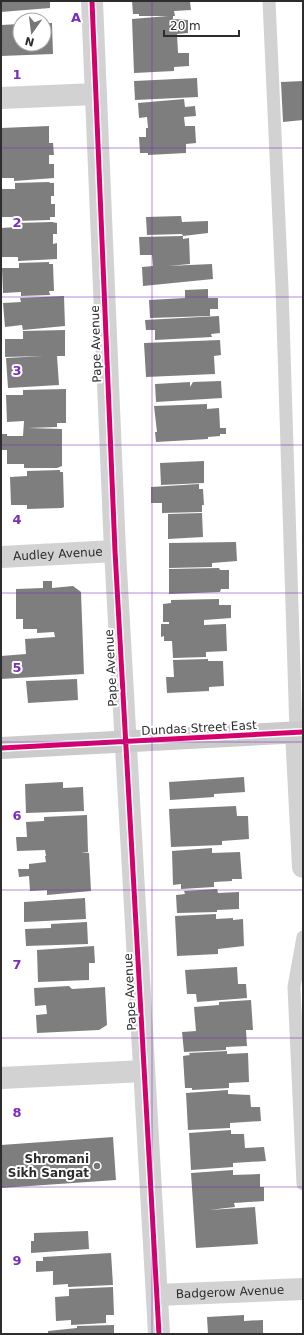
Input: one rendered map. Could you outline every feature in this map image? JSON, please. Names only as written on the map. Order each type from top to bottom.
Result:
[{"type":"street","name":"Pape Avenue","points":[[92,1],[124,742],[159,1334]]},
{"type":"street","points":[[1,98],[96,94]]},
{"type":"street","name":"Audley Avenue","points":[[1,556],[115,551]]},
{"type":"street","points":[[299,732],[303,867]]},
{"type":"street","name":"Dundas Street East","points":[[1,748],[299,732]]},
{"type":"street","points":[[1,1078],[144,1071]]},
{"type":"street","name":"Badgerow Avenue","points":[[157,1296],[303,1289]]},
{"type":"lane","points":[[269,1],[282,288],[299,732]]},
{"type":"lane","points":[[303,937],[294,986],[303,1184]]},
{"type":"building","points":[[1,1],[50,1],[50,8],[1,12]]},
{"type":"building","points":[[132,1],[190,1],[191,10],[174,11],[175,16],[173,16],[173,19],[188,20],[188,33],[177,34],[178,53],[189,53],[189,66],[174,67],[174,71],[134,73],[132,19],[168,16],[139,16],[139,14],[133,14]]},
{"type":"building","points":[[52,23],[53,54],[1,56],[1,25],[12,24],[12,52],[52,52]]},
{"type":"building","points":[[197,78],[198,97],[135,100],[134,81]]},
{"type":"building","points":[[303,81],[303,120],[283,122],[281,82]]},
{"type":"building","points":[[184,99],[185,107],[195,106],[196,116],[184,117],[185,126],[195,126],[196,143],[186,144],[186,153],[148,155],[148,153],[140,153],[139,137],[146,137],[146,128],[148,128],[147,117],[139,118],[138,103]]},
{"type":"building","points":[[49,126],[49,143],[53,143],[54,155],[49,155],[49,164],[54,164],[54,178],[14,181],[14,178],[1,178],[1,128]]},
{"type":"building","points":[[15,183],[54,183],[54,196],[51,196],[51,204],[55,204],[55,217],[50,217],[50,220],[17,221],[16,217],[1,217],[1,189],[15,189]]},
{"type":"building","points":[[181,216],[182,222],[208,221],[208,233],[183,236],[182,234],[147,235],[146,217]]},
{"type":"building","points":[[17,223],[57,223],[57,234],[53,234],[53,244],[57,243],[57,259],[18,261],[18,257],[1,257],[1,228],[17,227]]},
{"type":"building","points":[[183,236],[183,239],[189,238],[190,264],[168,266],[212,264],[213,279],[143,286],[142,267],[153,266],[152,255],[140,255],[139,237]]},
{"type":"building","points":[[49,262],[49,264],[53,264],[54,291],[49,291],[50,295],[21,296],[21,292],[3,293],[2,268],[19,268],[19,263]]},
{"type":"building","points":[[208,289],[208,298],[218,298],[218,309],[210,309],[210,316],[150,318],[149,300],[185,298],[185,290]]},
{"type":"building","points":[[64,296],[65,326],[23,330],[22,325],[5,327],[3,303],[21,302],[20,298]]},
{"type":"building","points":[[219,316],[220,333],[211,334],[212,337],[155,340],[155,330],[146,330],[145,320]]},
{"type":"building","points":[[65,330],[65,356],[57,356],[59,385],[8,388],[6,358],[44,356],[5,357],[5,339],[23,339],[23,331]]},
{"type":"building","points":[[220,340],[221,355],[214,356],[215,374],[146,377],[144,343]]},
{"type":"building","points":[[221,381],[222,398],[156,402],[155,384],[190,382],[190,387],[193,382]]},
{"type":"building","points":[[66,389],[66,423],[57,423],[57,427],[27,428],[62,429],[62,466],[57,468],[24,468],[24,464],[7,464],[7,450],[1,450],[1,434],[7,434],[7,436],[23,436],[24,421],[7,422],[6,395],[23,395],[23,390]]},
{"type":"building","points":[[207,404],[207,409],[219,408],[220,428],[226,428],[226,434],[208,437],[208,439],[156,442],[155,432],[157,432],[154,406]]},
{"type":"building","points":[[204,461],[204,483],[161,485],[160,463]]},
{"type":"building","points":[[60,470],[60,472],[63,472],[64,507],[27,509],[27,505],[11,505],[10,477],[27,476],[27,471]]},
{"type":"building","points":[[199,484],[199,489],[203,489],[204,505],[202,505],[202,512],[162,513],[162,503],[151,503],[151,487]]},
{"type":"building","points":[[202,513],[203,537],[168,539],[168,514]]},
{"type":"building","points":[[236,542],[237,561],[212,563],[212,567],[169,568],[169,543]]},
{"type":"building","points":[[219,568],[220,570],[229,570],[229,589],[221,589],[220,592],[169,594],[169,569]]},
{"type":"building","points":[[43,581],[52,581],[52,588],[73,586],[81,592],[84,674],[1,679],[1,656],[26,654],[25,639],[55,637],[54,632],[37,633],[37,629],[23,629],[23,619],[16,619],[16,589],[43,588]]},
{"type":"building","points":[[219,599],[219,605],[231,605],[231,618],[204,620],[204,625],[226,624],[227,651],[206,652],[206,657],[173,658],[172,641],[164,641],[164,636],[161,637],[161,624],[169,624],[169,622],[163,622],[163,604],[171,603],[171,600]]},
{"type":"building","points":[[208,659],[208,661],[223,661],[224,686],[209,687],[209,691],[167,693],[166,677],[174,677],[173,660]]},
{"type":"building","points":[[77,679],[78,700],[28,703],[26,681]]},
{"type":"building","points":[[244,777],[245,792],[214,794],[214,797],[170,800],[169,782]]},
{"type":"building","points":[[63,782],[63,788],[83,787],[84,811],[26,813],[25,784]]},
{"type":"building","points":[[236,806],[237,816],[248,816],[249,839],[222,841],[222,845],[171,847],[169,809]]},
{"type":"building","points":[[87,815],[88,852],[81,852],[89,853],[91,891],[47,895],[47,890],[30,891],[29,876],[19,877],[18,869],[29,869],[29,864],[46,862],[45,850],[17,851],[16,837],[27,837],[26,822],[44,821],[44,817]]},
{"type":"building","points":[[212,848],[212,853],[240,852],[242,879],[214,882],[214,887],[181,889],[181,884],[173,885],[172,851]]},
{"type":"building","points":[[217,889],[218,893],[239,892],[239,909],[217,910],[217,912],[177,913],[176,895],[185,894],[184,891]]},
{"type":"building","points":[[85,898],[86,919],[24,922],[24,902]]},
{"type":"building","points":[[216,914],[216,919],[243,919],[244,946],[218,949],[218,954],[177,956],[175,916]]},
{"type":"building","points":[[87,922],[88,944],[26,946],[25,929],[51,928],[51,924]]},
{"type":"building","points":[[94,946],[95,963],[89,963],[89,980],[38,982],[37,950]]},
{"type":"building","points":[[237,967],[238,984],[246,984],[247,998],[197,1002],[196,994],[187,994],[185,970]]},
{"type":"building","points":[[69,986],[72,989],[105,987],[107,1025],[99,1030],[37,1033],[36,1015],[47,1014],[46,1005],[35,1006],[34,988]]},
{"type":"building","points":[[251,1000],[253,1030],[246,1030],[247,1046],[226,1047],[226,1050],[184,1052],[182,1032],[196,1031],[194,1007],[219,1005],[219,1002]]},
{"type":"building","points":[[227,1051],[227,1054],[248,1053],[249,1082],[229,1083],[229,1088],[192,1090],[192,1088],[185,1088],[183,1056],[190,1055],[189,1053]]},
{"type":"building","points":[[228,1090],[228,1094],[250,1095],[251,1107],[260,1107],[261,1121],[230,1123],[230,1128],[188,1130],[186,1093]]},
{"type":"building","points":[[231,1130],[231,1134],[244,1134],[245,1148],[264,1147],[266,1161],[233,1163],[233,1167],[191,1170],[189,1133]]},
{"type":"building","points":[[113,1137],[116,1180],[1,1188],[1,1145]]},
{"type":"building","points":[[233,1170],[233,1175],[260,1174],[260,1187],[264,1187],[264,1201],[234,1203],[235,1207],[209,1210],[255,1207],[258,1244],[196,1248],[191,1173]]},
{"type":"building","points":[[88,1231],[89,1249],[31,1253],[31,1241],[34,1241],[34,1233]]},
{"type":"building","points":[[111,1253],[113,1285],[68,1287],[68,1284],[53,1285],[53,1271],[36,1272],[36,1261],[43,1261],[43,1257]]},
{"type":"building","points":[[113,1287],[114,1315],[106,1315],[106,1323],[71,1325],[71,1320],[56,1321],[55,1297],[69,1296],[69,1289]]},
{"type":"building","points":[[244,1315],[244,1321],[263,1320],[263,1334],[208,1334],[207,1317]]},
{"type":"building","points":[[114,1325],[114,1334],[48,1334],[48,1331],[77,1328],[77,1326]]},
{"type":"cycle path","points":[[92,1],[115,551],[159,1334]]},
{"type":"cycle path","points":[[1,748],[303,732]]},
{"type":"place","name":"Shromani Sikh Sangat","points":[[97,1166]]}]
